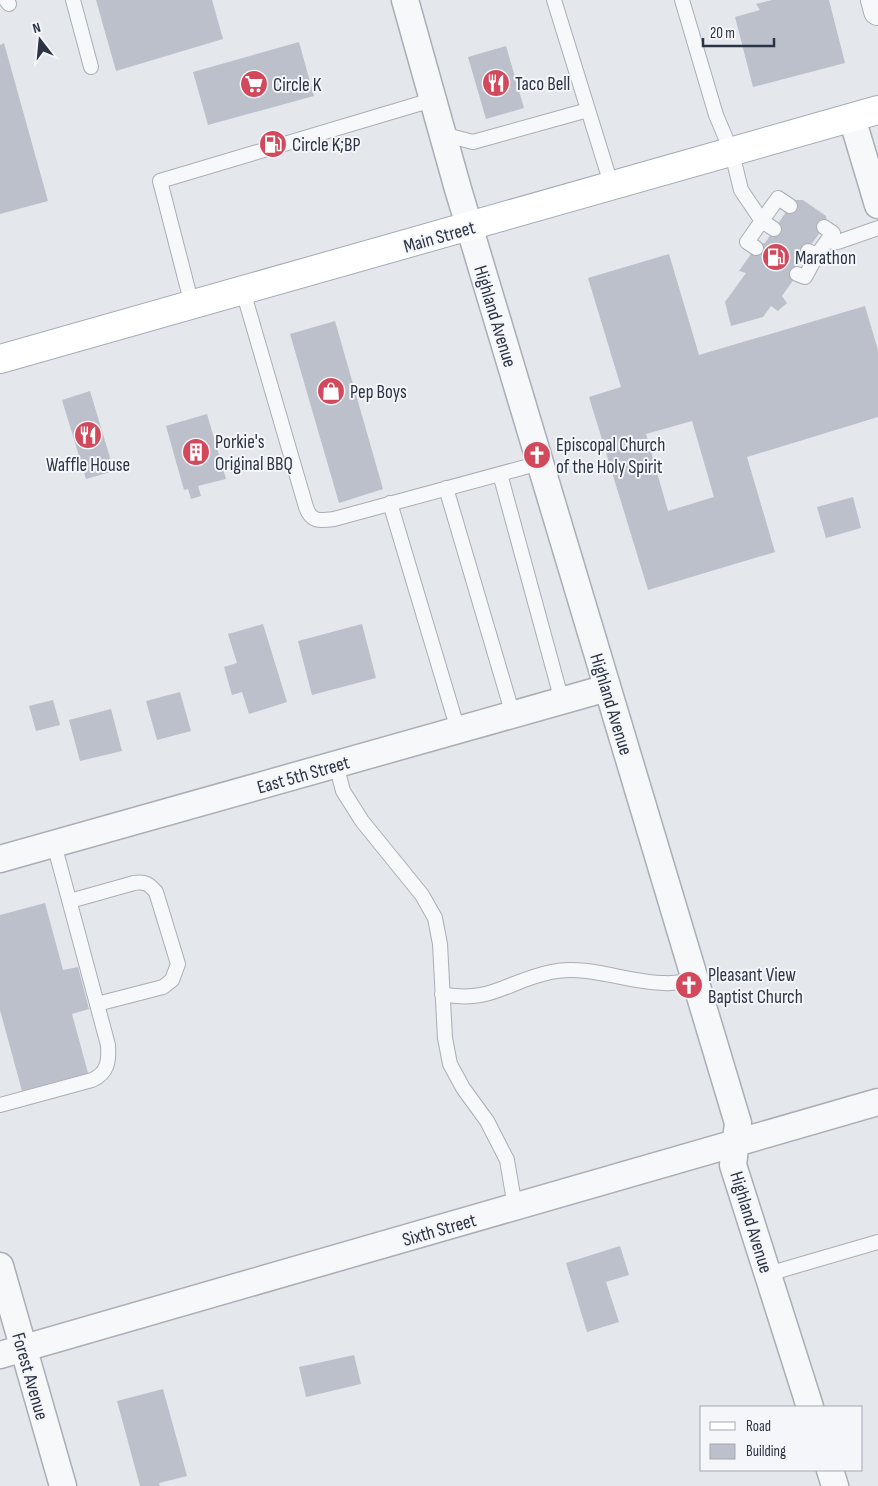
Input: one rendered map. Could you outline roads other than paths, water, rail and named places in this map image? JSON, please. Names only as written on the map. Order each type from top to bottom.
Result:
[{"type":"main road","name":"Main Street","points":[[0,359],[732,153],[878,110]]},
{"type":"street","points":[[875,0],[878,11]]},
{"type":"street","name":"Highland Avenue","points":[[409,1],[432,100],[738,1123],[733,1165],[810,1406]]},
{"type":"street","points":[[852,118],[878,204]]},
{"type":"street","name":"East 5th Street","points":[[0,860],[607,688]]},
{"type":"street","name":"Sixth Street","points":[[12,1352],[878,1102]]},
{"type":"street","name":"Forest Avenue","points":[[0,1266],[12,1352],[63,1486]]},
{"type":"street","points":[[830,1471],[835,1486]]},
{"type":"lane","points":[[73,0],[91,67]]},
{"type":"lane","points":[[554,0],[612,187]]},
{"type":"lane","points":[[682,0],[716,115],[732,153],[742,190],[768,225]]},
{"type":"lane","points":[[192,305],[160,181],[432,100]]},
{"type":"lane","points":[[442,134],[473,142],[588,110]]},
{"type":"lane","points":[[756,248],[747,242],[768,225],[778,198],[790,206]]},
{"type":"lane","points":[[797,274],[804,277],[812,253],[825,234],[838,242],[878,228]]},
{"type":"lane","points":[[243,291],[310,517],[314,520],[328,520],[540,463]]},
{"type":"lane","points":[[500,474],[562,701]]},
{"type":"lane","points":[[446,488],[513,715]]},
{"type":"lane","points":[[390,503],[458,730]]},
{"type":"lane","points":[[336,764],[343,790],[362,821],[422,895],[435,918],[440,944],[445,1038],[450,1064],[463,1088],[487,1120],[507,1160],[515,1207]]},
{"type":"lane","points":[[0,1105],[100,1077],[106,1070],[109,1059],[97,1004],[54,844]]},
{"type":"lane","points":[[70,901],[134,883],[143,882],[150,884],[156,892],[178,964],[172,980],[163,986],[97,1004]]},
{"type":"lane","points":[[442,994],[461,998],[488,995],[524,980],[553,971],[606,973],[664,984],[695,980]]},
{"type":"lane","points":[[768,1274],[878,1242]]},
{"type":"place","name":"Taco Bell","points":[[496,83]]},
{"type":"place","name":"Circle K","points":[[254,84]]},
{"type":"place","name":"Circle K;BP","points":[[273,144]]},
{"type":"place","name":"Marathon","points":[[776,257]]},
{"type":"place","name":"Pep Boys","points":[[331,391]]},
{"type":"place","name":"Waffle House","points":[[88,435]]},
{"type":"place","name":"Porkie's Original BBQ","points":[[196,452]]},
{"type":"place","name":"Episcopal Church of the Holy Spirit","points":[[537,455]]},
{"type":"place","name":"Pleasant View Baptist Church","points":[[689,985]]}]
